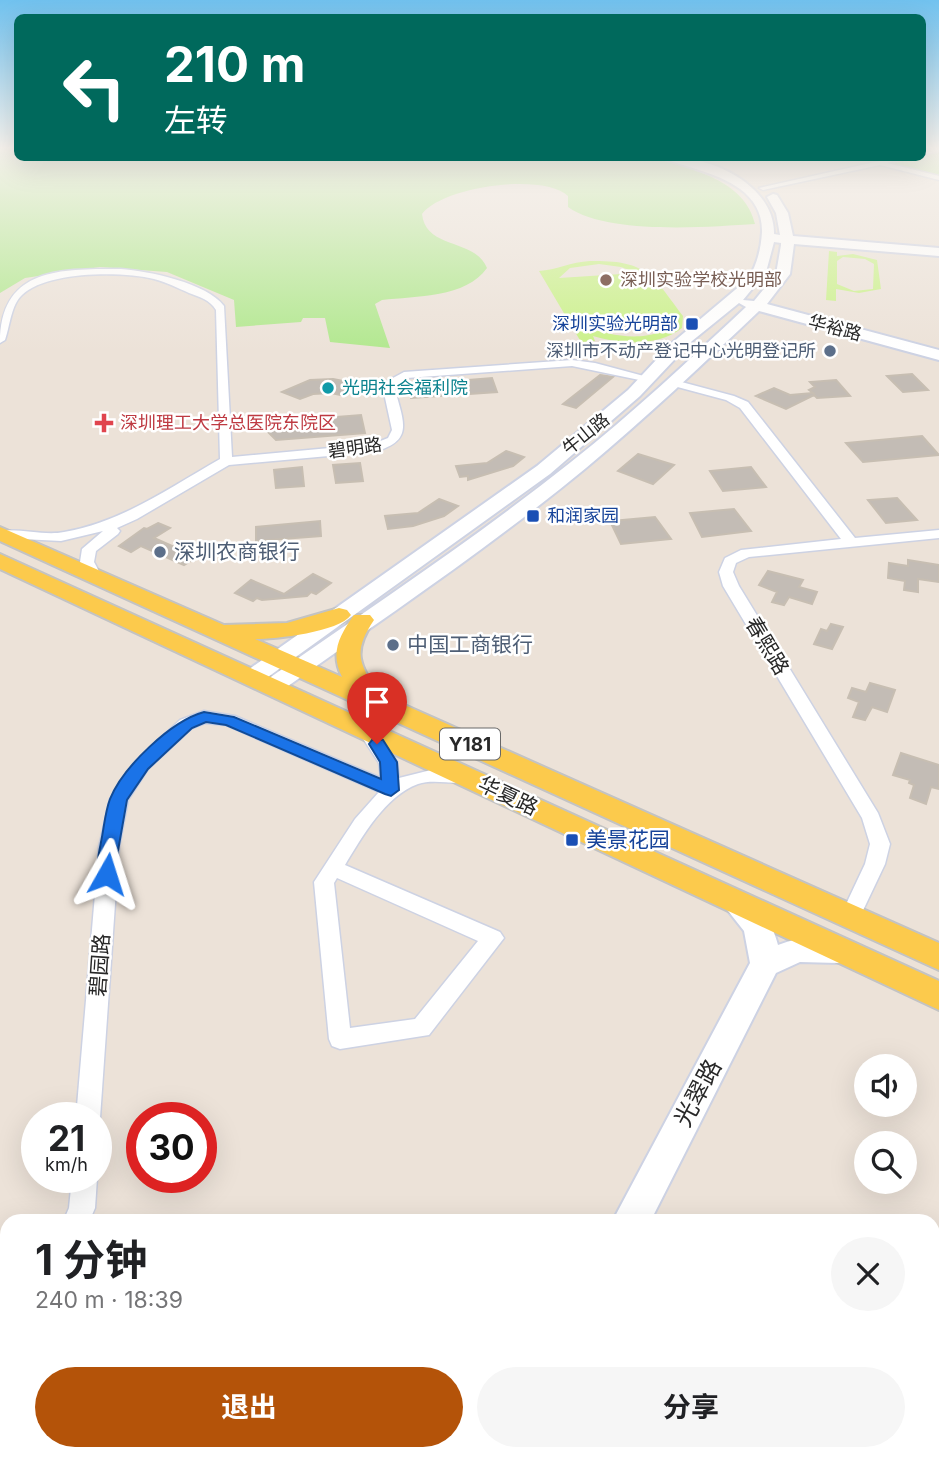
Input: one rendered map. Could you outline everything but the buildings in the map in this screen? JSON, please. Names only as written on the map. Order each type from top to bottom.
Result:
[{"type":"main road","name":"华夏路","points":[[2,534],[939,957]]},
{"type":"main road","name":"华夏路","points":[[0,561],[939,996]]},
{"type":"main road","points":[[210,627],[276,632],[351,618],[347,657],[355,679],[370,698]]},
{"type":"street","name":"牛山路","points":[[351,618],[427,578],[540,495],[674,383],[758,304],[775,286],[784,269],[777,238],[766,216]]},
{"type":"street","name":"牛山路","points":[[263,681],[351,618],[606,418],[649,379],[678,345],[759,273],[777,238],[780,216]]},
{"type":"street","points":[[777,238],[939,252]]},
{"type":"street","points":[[0,340],[18,292],[34,283],[54,278],[101,273],[141,273],[166,279],[213,300],[221,310],[226,461]]},
{"type":"street","points":[[775,286],[774,295],[778,302],[802,316]]},
{"type":"street","name":"华裕路","points":[[734,298],[939,355]]},
{"type":"street","points":[[738,322],[763,314],[802,316]]},
{"type":"street","name":"华裕路","points":[[802,316],[939,349]]},
{"type":"street","name":"碧明路","points":[[94,575],[87,562],[89,550],[132,516],[226,461],[373,448],[390,443],[397,436],[398,430],[388,384],[404,375],[572,363],[649,379]]},
{"type":"street","points":[[674,383],[730,398],[744,405],[851,543]]},
{"type":"street","name":"碧明路","points":[[2,534],[61,537],[94,530],[132,516]]},
{"type":"street","name":"春熙路","points":[[850,917],[875,864],[880,844],[871,818],[731,586],[726,572],[730,561],[746,553],[939,534]]},
{"type":"street","name":"碧园路","points":[[90,1102],[109,847],[119,799],[142,765],[186,724],[204,717],[229,720],[391,790]]},
{"type":"street","points":[[365,728],[388,762],[391,790]]},
{"type":"street","points":[[333,868],[493,937],[421,1028],[340,1039],[324,882],[349,842],[391,790],[413,779],[466,776]]},
{"type":"street","points":[[735,902],[749,914],[759,929],[765,946],[765,964]]},
{"type":"street","points":[[765,964],[783,953],[804,948],[822,947],[843,951]]},
{"type":"street","name":"光翠路","points":[[634,1214],[765,964]]},
{"type":"street","points":[[79,1214],[83,1193]]},
{"type":"green space","points":[[0,216],[423,216],[425,225],[432,233],[472,252],[487,268],[478,278],[454,290],[382,300],[375,304],[390,348],[330,342],[325,318],[303,318],[301,322],[236,327],[234,300],[167,272],[100,267],[25,278],[0,293]]},
{"type":"green space","points":[[586,216],[752,216],[755,224],[658,227],[607,222]]},
{"type":"green space","points":[[829,251],[837,252],[837,256],[853,254],[877,260],[881,289],[859,293],[836,289],[836,301],[826,300]],"holes":[[[843,257],[865,259],[874,264],[873,289],[854,291],[837,284],[837,261]]]},
{"type":"green space","points":[[583,262],[624,263],[646,272],[683,316],[682,328],[651,341],[615,341],[593,336],[595,341],[581,342],[539,271]],"holes":[[[599,264],[621,267],[637,273],[559,278],[570,268]],[[671,321],[666,328],[646,336],[620,336],[589,327]]]},
{"type":"place","name":"深圳实验学校光明部","points":[[606,280]]},
{"type":"place","name":"深圳实验光明部","points":[[692,324]]},
{"type":"place","name":"深圳市不动产登记中心光明登记所","points":[[830,351]]},
{"type":"place","name":"光明社会福利院","points":[[328,388]]},
{"type":"place","name":"深圳理工大学总医院东院区","points":[[104,423]]},
{"type":"place","name":"和润家园","points":[[533,516]]},
{"type":"place","name":"深圳农商银行","points":[[160,552]]},
{"type":"place","name":"中国工商银行","points":[[393,645]]},
{"type":"place","name":"美景花园","points":[[572,840]]},
{"type":"route","points":[[107,874],[109,847],[119,799],[142,765],[186,724],[204,717],[229,720],[391,790],[388,762],[377,744]]}]
